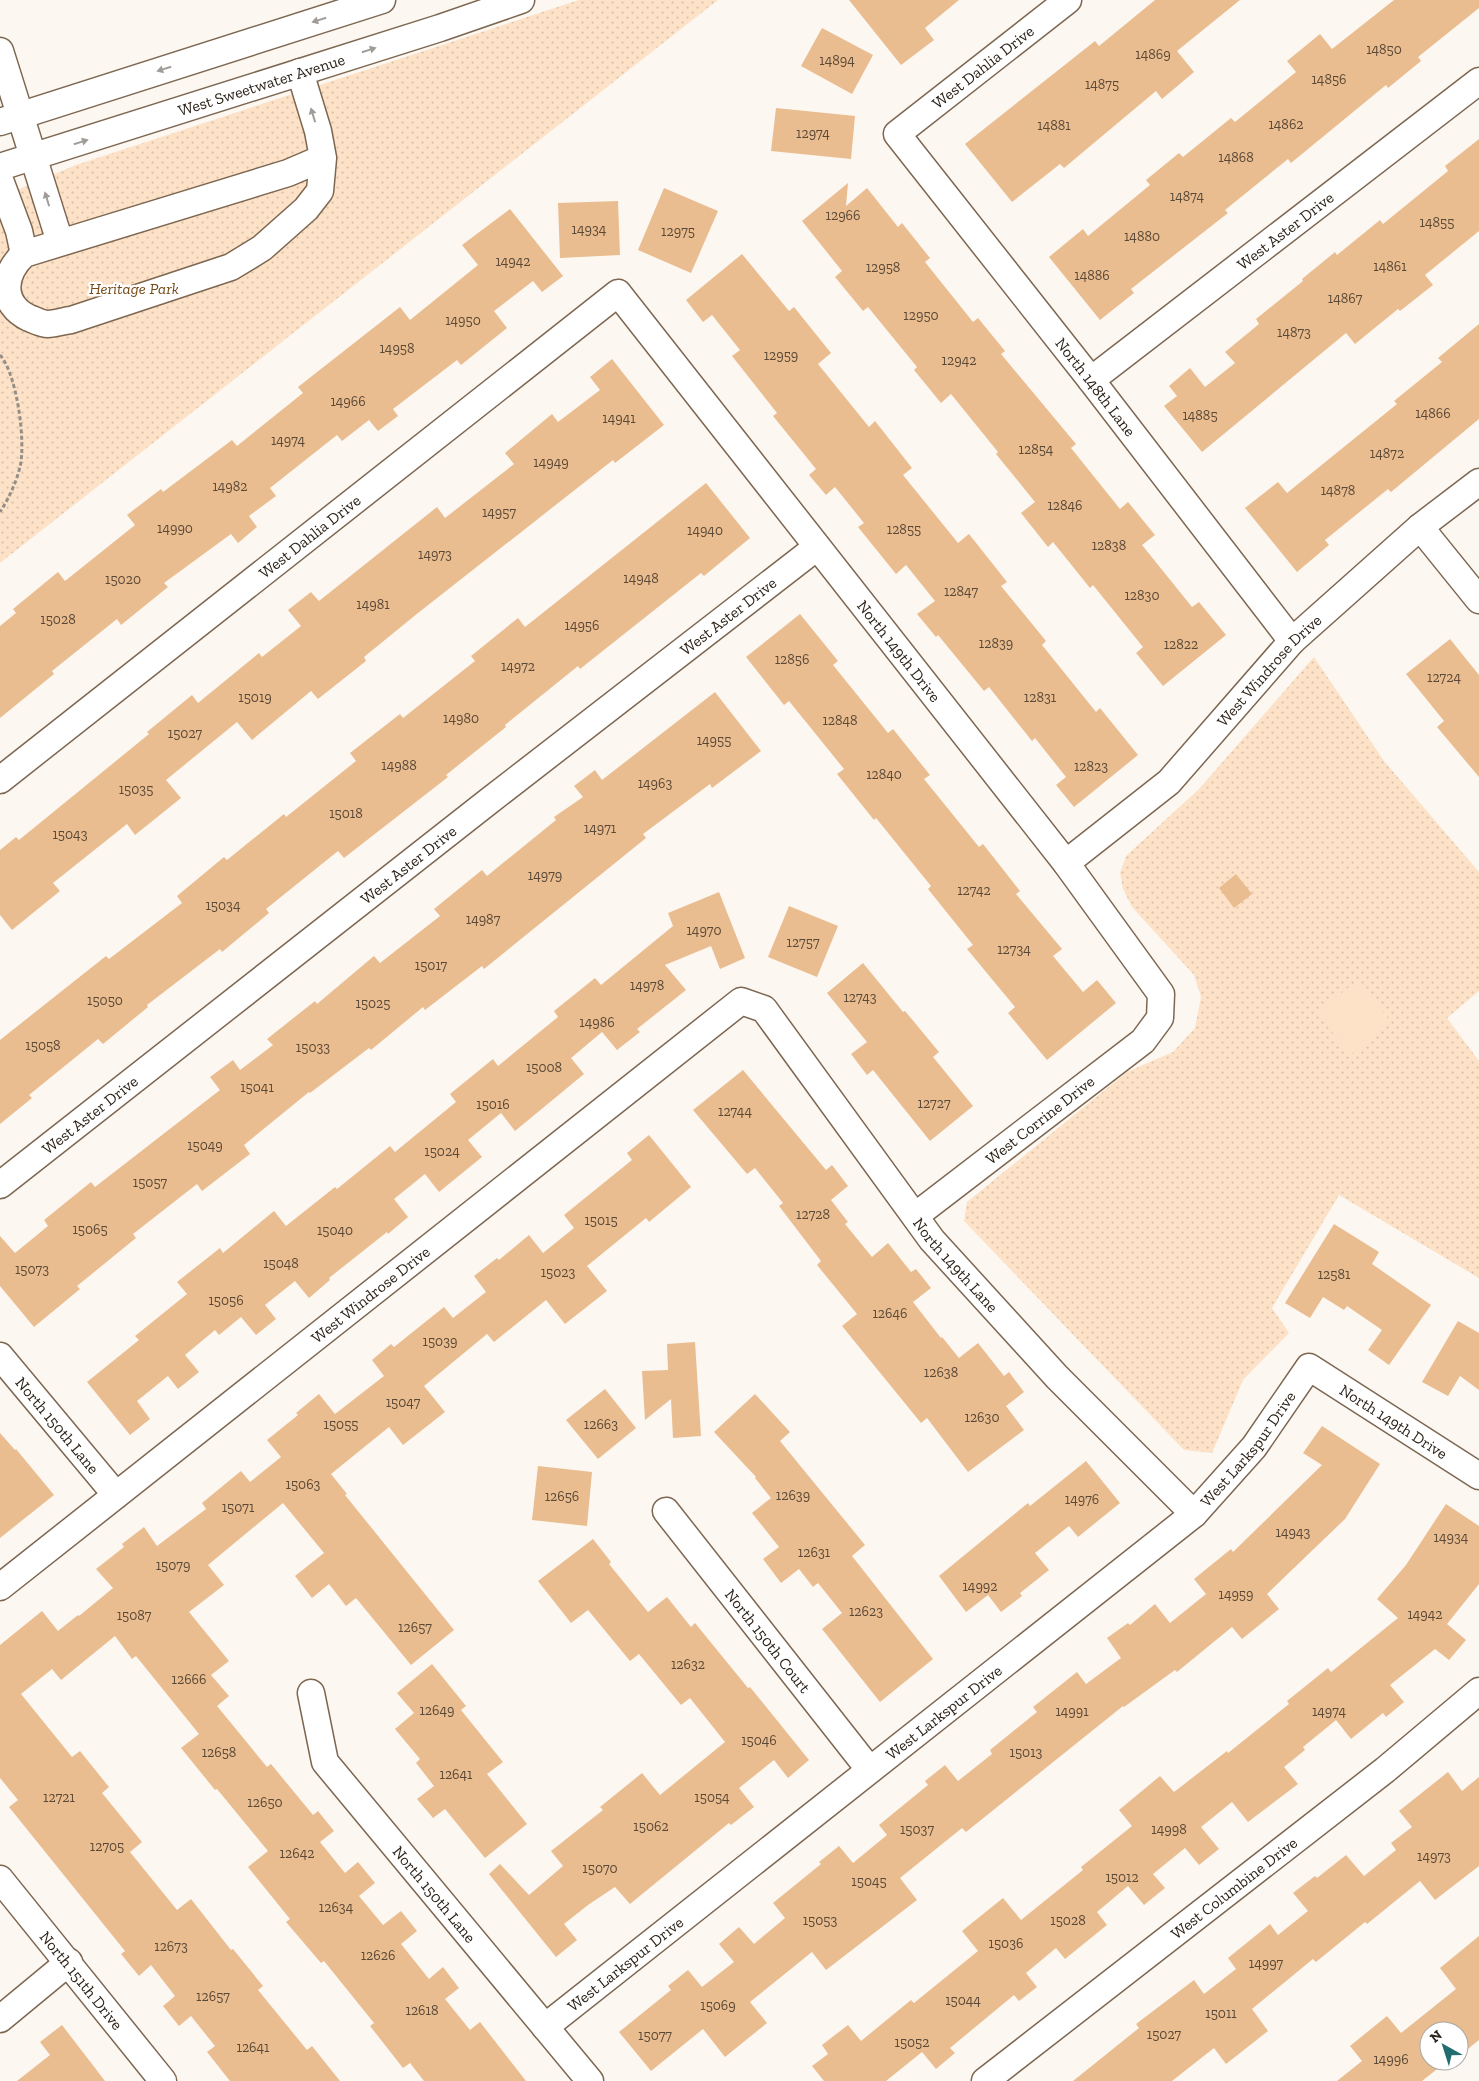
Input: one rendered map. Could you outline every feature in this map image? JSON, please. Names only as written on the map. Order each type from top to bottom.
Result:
[{"type":"street","points":[[10,119],[382,0]]},
{"type":"street","name":"West Sweetwater Avenue","points":[[0,167],[522,0]]},
{"type":"street","name":"West Dahlia Drive","points":[[897,134],[1068,0]]},
{"type":"street","points":[[0,51],[10,119],[34,156],[60,242]]},
{"type":"street","points":[[300,72],[318,131],[323,158],[320,191],[306,209],[262,248],[231,267],[71,320],[48,324],[38,322],[22,315],[8,300],[4,289],[6,278],[14,263],[24,254],[288,173],[323,158]]},
{"type":"street","name":"West Aster Drive","points":[[1091,380],[1479,81]]},
{"type":"street","name":"North 148th Lane","points":[[897,134],[1091,380],[1292,642]]},
{"type":"street","points":[[0,180],[19,231],[24,254]]},
{"type":"street","name":"West Dahlia Drive","points":[[0,780],[618,293]]},
{"type":"street","name":"North 149th Drive","points":[[618,293],[1066,863],[1161,994],[1160,1018]]},
{"type":"street","name":"West Windrose Drive","points":[[1066,863],[1169,782],[1292,642],[1420,527],[1479,482]]},
{"type":"street","points":[[1420,527],[1479,600]]},
{"type":"street","name":"West Aster Drive","points":[[0,1185],[496,794],[817,547]]},
{"type":"street","name":"West Windrose Drive","points":[[0,1587],[740,1001]]},
{"type":"street","name":"North 149th Lane","points":[[740,1001],[764,1010],[932,1240],[1057,1377],[1194,1514]]},
{"type":"street","name":"West Corrine Drive","points":[[915,1216],[1143,1041],[1160,1018]]},
{"type":"street","name":"North 150th Lane","points":[[0,1356],[116,1495]]},
{"type":"street","name":"North 149th Drive","points":[[1309,1367],[1479,1476]]},
{"type":"street","name":"West Larkspur Drive","points":[[545,2027],[1194,1514],[1254,1447],[1309,1367]]},
{"type":"street","name":"North 150th Court","points":[[666,1512],[869,1769]]},
{"type":"street","name":"West Columbine Drive","points":[[985,2081],[1385,1770],[1479,1691]]},
{"type":"street","name":"North 150th Lane","points":[[311,1693],[325,1762],[590,2081]]},
{"type":"street","name":"North 151th Drive","points":[[0,1879],[164,2081]]},
{"type":"street","points":[[0,2019],[69,1962]]},
{"type":"path","points":[[0,355],[16,390],[21,428],[21,465],[10,497],[0,512]]},
{"type":"green space","name":"Heritage Park","points":[[579,0],[718,0],[0,563],[0,197],[76,165]]},
{"type":"green space","points":[[1314,657],[1384,761],[1479,872],[1479,991],[1447,1018],[1479,1061],[1479,1278],[1339,1195],[1272,1308],[1289,1333],[1243,1380],[1212,1453],[1184,1450],[964,1221],[967,1202],[1127,1072],[1173,1052],[1195,1028],[1201,997],[1194,975],[1132,907],[1123,889],[1120,873],[1126,856],[1199,789]]},
{"type":"green space","points":[[1358,980],[1391,1022],[1350,1055],[1317,1013]]},
{"type":"building","points":[[849,0],[959,0],[925,28],[934,40],[901,65]]},
{"type":"building","points":[[1155,0],[1240,0],[1177,51],[1194,72],[1162,99],[1156,91],[1064,168],[1060,164],[1012,202],[965,144],[1095,41],[1099,46]]},
{"type":"building","points":[[1394,0],[1479,0],[1479,8],[1418,57],[1421,61],[1388,88],[1386,85],[1291,163],[1288,159],[1225,210],[1228,213],[1131,289],[1134,293],[1100,320],[1049,257],[1083,229],[1088,236],[1150,185],[1146,180],[1179,153],[1183,157],[1231,118],[1235,122],[1296,72],[1287,61],[1320,34],[1332,49]]},
{"type":"building","points":[[822,28],[873,55],[852,94],[801,66]]},
{"type":"building","points":[[776,108],[855,116],[851,159],[771,151]]},
{"type":"building","points":[[1479,139],[1479,231],[1425,275],[1433,285],[1400,311],[1398,309],[1355,344],[1346,333],[1202,452],[1164,406],[1177,396],[1169,386],[1190,368],[1205,387],[1235,363],[1225,352],[1259,324],[1256,319],[1335,252],[1337,255],[1380,220],[1383,224],[1448,171],[1445,166]]},
{"type":"building","points":[[848,183],[846,206],[867,188],[898,227],[902,223],[930,258],[925,262],[973,322],[978,318],[1005,351],[1001,354],[1076,444],[1071,448],[1120,509],[1128,502],[1155,535],[1142,545],[1192,607],[1199,602],[1226,635],[1163,686],[1136,653],[1143,647],[1093,585],[1090,588],[1053,542],[1048,547],[1021,513],[1035,502],[996,454],[998,452],[951,394],[941,403],[914,370],[917,367],[868,307],[863,311],[835,277],[842,271],[802,221]]},
{"type":"building","points":[[664,188],[718,211],[691,273],[638,250]]},
{"type":"building","points":[[618,201],[620,255],[560,258],[558,203]]},
{"type":"building","points":[[510,209],[563,276],[542,292],[533,281],[494,311],[507,328],[461,365],[457,360],[393,409],[398,416],[378,431],[369,420],[342,441],[337,435],[270,488],[276,496],[249,516],[257,527],[238,543],[231,534],[164,583],[168,587],[121,625],[117,619],[52,671],[54,674],[0,718],[0,626],[16,613],[13,609],[58,572],[65,581],[135,525],[127,515],[161,489],[163,492],[232,440],[237,446],[303,393],[298,387],[400,307],[410,320],[478,265],[462,245]]},
{"type":"building","points":[[742,254],[789,311],[794,307],[831,353],[818,364],[869,427],[875,421],[912,468],[903,475],[958,543],[969,534],[1007,582],[1001,586],[1046,641],[1042,645],[1096,712],[1100,708],[1138,755],[1074,807],[1056,785],[1066,777],[1035,738],[1032,741],[989,687],[984,691],[938,635],[936,637],[917,614],[935,601],[906,565],[896,574],[858,527],[864,523],[835,487],[826,495],[809,475],[816,469],[773,416],[777,413],[732,356],[740,350],[712,315],[703,322],[686,300]]},
{"type":"building","points":[[1479,324],[1479,419],[1391,492],[1388,489],[1325,540],[1329,545],[1297,572],[1245,508],[1278,482],[1287,493],[1397,404],[1394,401],[1442,362],[1438,358]]},
{"type":"building","points":[[612,359],[664,425],[615,463],[613,460],[418,613],[364,657],[366,661],[318,699],[311,691],[252,740],[237,722],[166,780],[181,798],[135,835],[127,824],[53,883],[60,891],[12,930],[0,915],[0,850],[16,837],[19,840],[149,734],[147,732],[192,695],[198,703],[259,653],[262,657],[301,626],[288,610],[311,592],[319,601],[437,507],[445,518],[514,464],[505,453],[552,414],[558,422],[600,390],[590,377]]},
{"type":"building","points":[[706,483],[750,538],[704,576],[701,573],[580,669],[578,666],[446,775],[448,777],[344,858],[338,851],[266,909],[269,913],[222,952],[220,949],[147,1005],[148,1007],[103,1044],[98,1039],[29,1095],[32,1098],[0,1124],[0,1040],[106,956],[109,959],[182,903],[177,896],[224,857],[227,860],[284,814],[286,817],[356,761],[350,753],[400,714],[403,718],[475,661],[471,656],[518,618],[525,627]]},
{"type":"building","points":[[800,614],[838,661],[833,665],[888,733],[893,729],[930,775],[924,779],[979,847],[983,844],[1020,891],[1016,894],[1062,949],[1053,956],[1083,992],[1097,980],[1116,1003],[1047,1060],[1008,1013],[1015,1007],[967,949],[973,945],[928,889],[931,886],[876,818],[874,820],[837,774],[844,769],[789,701],[784,705],[746,657]]},
{"type":"building","points":[[1450,639],[1479,675],[1479,777],[1437,727],[1444,721],[1406,674]]},
{"type":"building","points":[[715,692],[761,751],[712,788],[710,784],[643,834],[646,838],[484,969],[482,966],[425,1010],[423,1007],[371,1050],[369,1048],[309,1092],[244,1145],[250,1154],[202,1191],[197,1184],[133,1234],[136,1238],[77,1286],[80,1289],[34,1327],[0,1286],[0,1236],[15,1253],[48,1226],[44,1220],[91,1182],[95,1187],[220,1090],[210,1077],[233,1060],[240,1070],[273,1045],[267,1039],[315,1001],[317,1004],[374,956],[380,963],[440,916],[434,909],[482,870],[487,876],[556,820],[554,817],[583,797],[574,786],[595,770],[602,780]]},
{"type":"building","points":[[1236,874],[1252,894],[1234,908],[1219,888]]},
{"type":"building","points":[[719,892],[745,958],[720,969],[711,946],[665,965],[686,990],[637,1029],[640,1032],[617,1050],[602,1032],[571,1058],[584,1074],[515,1131],[501,1113],[468,1140],[482,1157],[439,1192],[425,1174],[394,1199],[408,1217],[329,1278],[330,1280],[309,1298],[295,1281],[265,1305],[276,1319],[256,1335],[241,1317],[219,1335],[215,1330],[185,1355],[199,1372],[178,1389],[168,1376],[137,1401],[150,1419],[130,1435],[87,1382],[139,1340],[135,1336],[187,1294],[177,1282],[220,1248],[223,1253],[274,1211],[286,1226],[335,1187],[337,1189],[390,1146],[395,1152],[456,1102],[450,1094],[493,1059],[498,1066],[558,1017],[554,1011],[595,978],[601,985],[673,926],[668,913]]},
{"type":"building","points":[[789,906],[838,926],[817,977],[768,957]]},
{"type":"building","points":[[863,963],[939,1052],[933,1057],[973,1106],[930,1141],[873,1070],[867,1075],[851,1054],[867,1042],[827,993]]},
{"type":"building","points":[[743,1070],[826,1170],[832,1165],[848,1186],[831,1200],[848,1222],[845,1224],[872,1257],[888,1243],[911,1272],[916,1269],[931,1288],[913,1302],[941,1338],[959,1358],[978,1343],[1004,1376],[1009,1372],[1024,1392],[1006,1406],[1024,1430],[968,1472],[927,1418],[921,1423],[842,1326],[857,1314],[817,1265],[821,1261],[779,1206],[783,1203],[755,1168],[747,1174],[693,1110]]},
{"type":"building","points":[[649,1135],[691,1187],[649,1222],[646,1218],[587,1266],[607,1291],[565,1324],[546,1300],[494,1342],[487,1334],[424,1386],[445,1412],[403,1445],[389,1427],[331,1474],[347,1494],[345,1495],[454,1630],[411,1665],[356,1598],[346,1606],[329,1584],[312,1598],[295,1576],[324,1553],[283,1503],[208,1565],[224,1585],[189,1612],[229,1661],[211,1675],[229,1696],[217,1706],[267,1767],[271,1764],[313,1815],[318,1811],[334,1831],[320,1842],[345,1873],[358,1862],[375,1883],[359,1896],[383,1925],[401,1911],[417,1931],[401,1944],[429,1979],[443,1967],[459,1988],[445,1999],[470,2030],[480,2022],[526,2081],[424,2081],[410,2063],[403,2068],[370,2026],[374,2023],[324,1961],[321,1963],[286,1922],[290,1919],[248,1867],[268,1851],[181,1748],[199,1734],[136,1656],[132,1659],[115,1636],[61,1680],[52,1669],[21,1694],[72,1757],[80,1751],[109,1787],[102,1793],[142,1842],[130,1852],[177,1910],[191,1899],[231,1950],[233,1949],[263,1986],[258,1990],[307,2050],[312,2046],[340,2081],[230,2081],[207,2052],[215,2046],[191,2016],[179,2026],[163,2006],[175,1996],[151,1965],[139,1976],[121,1954],[125,1951],[9,1807],[18,1800],[0,1778],[0,1645],[42,1611],[58,1631],[79,1616],[113,1588],[96,1569],[124,1547],[122,1544],[144,1527],[157,1546],[206,1509],[202,1503],[241,1471],[250,1482],[281,1457],[267,1440],[298,1415],[296,1413],[319,1394],[335,1414],[384,1376],[372,1360],[391,1344],[394,1347],[444,1307],[453,1318],[486,1292],[474,1276],[497,1258],[499,1260],[529,1235],[543,1253],[574,1228],[564,1215],[632,1160],[627,1153]]},
{"type":"building","points":[[1334,1224],[1379,1252],[1372,1264],[1431,1305],[1389,1365],[1368,1350],[1382,1330],[1347,1306],[1344,1310],[1323,1297],[1310,1318],[1285,1303]]},
{"type":"building","points":[[1458,1321],[1479,1333],[1479,1390],[1460,1376],[1448,1396],[1422,1382]]},
{"type":"building","points":[[695,1342],[701,1436],[673,1438],[671,1399],[645,1420],[642,1371],[668,1370],[667,1344]]},
{"type":"building","points":[[605,1389],[636,1428],[598,1459],[566,1420]]},
{"type":"building","points":[[755,1394],[790,1432],[780,1441],[865,1545],[852,1556],[933,1659],[880,1702],[822,1629],[842,1613],[818,1583],[813,1587],[799,1569],[781,1583],[763,1559],[779,1547],[752,1513],[771,1498],[756,1477],[714,1432]]},
{"type":"building","points":[[1322,1426],[1380,1464],[1345,1519],[1267,1594],[1279,1609],[1242,1639],[1232,1627],[1177,1672],[1175,1670],[1123,1706],[966,1832],[962,1828],[900,1878],[917,1900],[826,1970],[812,1952],[750,2002],[767,2023],[725,2057],[703,2029],[651,2071],[619,2032],[671,1990],[668,1986],[688,1970],[702,1987],[734,1962],[719,1944],[739,1927],[754,1944],[785,1918],[773,1903],[821,1864],[819,1862],[839,1846],[853,1863],[887,1835],[879,1825],[928,1785],[925,1781],[945,1765],[958,1781],[992,1754],[990,1750],[1037,1712],[1033,1707],[1077,1672],[1086,1684],[1121,1658],[1107,1638],[1128,1623],[1130,1625],[1155,1604],[1170,1623],[1206,1594],[1194,1579],[1231,1549],[1233,1552],[1322,1465],[1303,1453]]},
{"type":"building","points":[[0,1433],[16,1449],[54,1495],[0,1538]]},
{"type":"building","points":[[1086,1461],[1120,1503],[1078,1537],[1069,1526],[1035,1553],[1049,1570],[1020,1593],[1022,1596],[1001,1612],[988,1595],[966,1612],[939,1576],[1028,1503],[1030,1506]]},
{"type":"building","points":[[538,1466],[592,1472],[587,1526],[532,1520]]},
{"type":"building","points":[[1446,1504],[1479,1526],[1479,1584],[1447,1624],[1466,1640],[1449,1660],[1435,1649],[1390,1685],[1404,1702],[1386,1717],[1383,1713],[1351,1739],[1336,1720],[1303,1747],[1305,1750],[1284,1767],[1298,1784],[1248,1822],[1232,1802],[1201,1827],[1219,1849],[1199,1865],[1185,1848],[1153,1874],[1165,1888],[1144,1905],[1128,1886],[1097,1912],[1107,1925],[1065,1959],[1056,1948],[1026,1973],[1037,1987],[1019,2001],[1014,1995],[950,2048],[955,2053],[936,2069],[922,2052],[886,2081],[824,2081],[812,2066],[828,2054],[822,2045],[848,2025],[861,2041],[911,2000],[914,2003],[978,1951],[962,1931],[1003,1898],[1021,1920],[1083,1870],[1081,1867],[1132,1826],[1119,1810],[1160,1776],[1174,1792],[1227,1751],[1228,1753],[1289,1704],[1287,1701],[1328,1668],[1331,1672],[1398,1618],[1377,1599],[1406,1565]]},
{"type":"building","points":[[593,1539],[611,1562],[609,1564],[648,1612],[667,1597],[691,1627],[695,1623],[809,1760],[788,1778],[774,1760],[739,1788],[754,1807],[731,1825],[729,1823],[630,1904],[615,1887],[588,1905],[564,1924],[577,1940],[556,1957],[489,1874],[500,1864],[529,1895],[563,1866],[551,1851],[603,1810],[600,1807],[642,1773],[660,1795],[725,1742],[690,1698],[681,1705],[639,1654],[630,1661],[588,1610],[571,1623],[538,1581]]},
{"type":"building","points":[[432,1664],[466,1706],[461,1710],[503,1762],[487,1774],[527,1824],[485,1858],[445,1809],[433,1818],[417,1799],[434,1786],[416,1763],[420,1759],[395,1729],[414,1713],[397,1693]]},
{"type":"building","points":[[1448,1772],[1462,1791],[1479,1777],[1479,1866],[1435,1900],[1420,1881],[1316,1962],[1313,1959],[1252,2009],[1268,2031],[1226,2064],[1214,2048],[1172,2081],[1073,2081],[1139,2028],[1136,2024],[1194,1980],[1204,1994],[1236,1969],[1228,1958],[1270,1924],[1278,1935],[1308,1911],[1293,1893],[1315,1876],[1317,1878],[1346,1855],[1364,1876],[1396,1850],[1391,1843],[1412,1827],[1399,1811]]},
{"type":"building","points":[[1479,1936],[1479,2040],[1469,2048],[1469,2021],[1419,2021],[1419,2071],[1435,2071],[1422,2081],[1337,2081],[1362,2061],[1350,2046],[1387,2016],[1401,2033],[1456,1989],[1440,1968]]},
{"type":"building","points":[[62,2025],[105,2081],[17,2081],[50,2055],[40,2042]]}]
